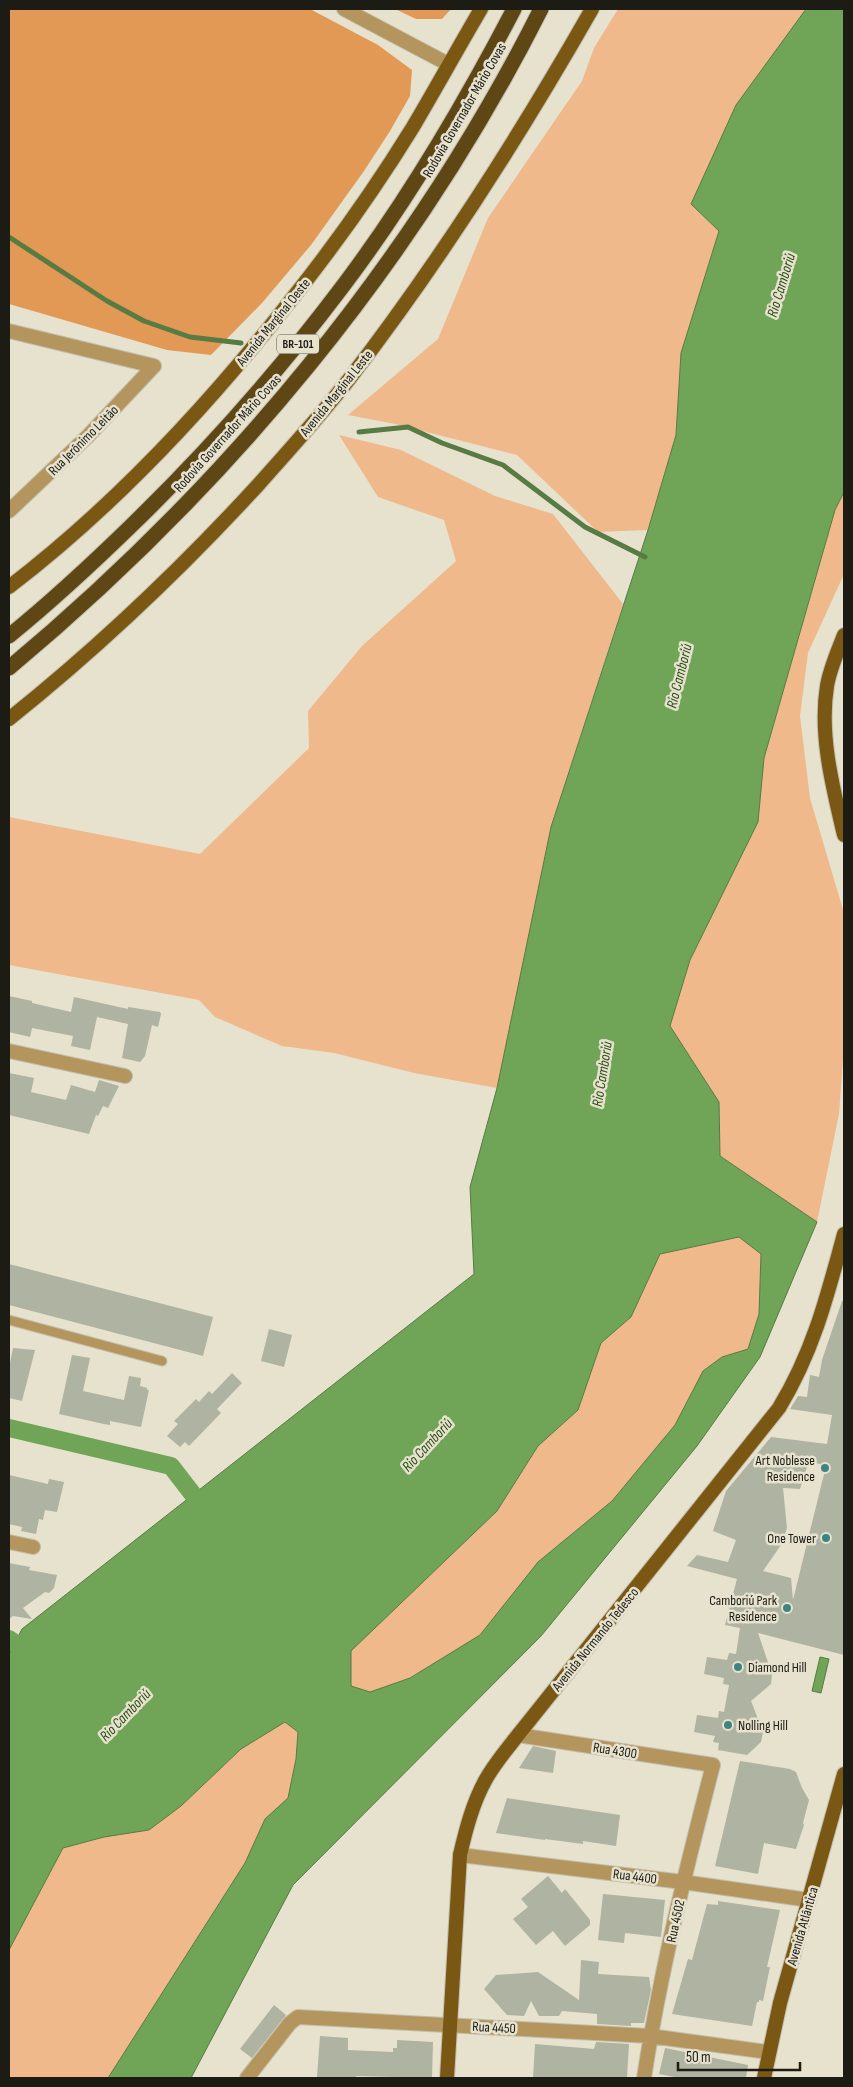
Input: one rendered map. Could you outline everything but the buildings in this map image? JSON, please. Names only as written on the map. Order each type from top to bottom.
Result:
[{"type":"highway","name":"Rodovia Governador Mário Covas","points":[[12,632],[91,564],[161,497],[247,405],[300,342],[344,285],[432,155],[514,9]]},
{"type":"highway","name":"Rodovia Governador Mário Covas","points":[[9,668],[105,583],[184,505],[243,443],[322,350],[379,274],[439,186],[504,77],[541,9]]},
{"type":"main road","name":"Avenida Marginal Oeste","points":[[9,587],[97,514],[146,467],[226,380],[324,259],[412,127],[481,9]]},
{"type":"main road","name":"Avenida Marginal Leste","points":[[9,719],[131,615],[217,529],[289,450],[349,380],[456,231],[545,91],[592,9]]},
{"type":"main road","points":[[844,635],[827,686],[825,721],[833,786],[844,835]]},
{"type":"main road","name":"Avenida Normando Tedesco","points":[[447,2078],[460,1855],[464,1835],[478,1796],[486,1779],[518,1735],[779,1408],[801,1370],[817,1329],[844,1234]]},
{"type":"main road","name":"Avenida Atlântica","points":[[764,2078],[768,2052],[844,1774]]},
{"type":"street","points":[[344,9],[448,64]]},
{"type":"street","name":"Rua Jerônimo Leitão","points":[[9,331],[154,366],[88,436],[9,511]]},
{"type":"street","points":[[9,1050],[125,1076]]},
{"type":"street","points":[[9,1542],[33,1547]]},
{"type":"street","name":"Rua 4300","points":[[518,1735],[713,1765]]},
{"type":"street","name":"Rua 4502","points":[[644,2078],[650,2036],[683,1882],[713,1765]]},
{"type":"street","name":"Rua 4400","points":[[460,1855],[683,1882],[809,1900]]},
{"type":"street","name":"Rua 4450","points":[[247,2078],[290,2023],[298,2017],[650,2036],[768,2052]]},
{"type":"lane","points":[[9,1320],[162,1361]]},
{"type":"shaded area","points":[[9,9],[310,9],[378,45],[412,70],[410,96],[364,171],[311,245],[262,303],[211,355],[167,350],[9,304]]},
{"type":"shaded area","points":[[395,9],[451,9],[442,19],[416,19]]},
{"type":"shaded area","points":[[618,9],[806,9],[736,105],[719,230],[681,353],[676,435],[648,530],[598,532],[517,455],[395,424],[348,415],[438,339],[488,218],[582,81],[594,48]]},
{"type":"shaded area","points":[[339,435],[401,450],[495,496],[553,514],[623,604],[551,827],[497,1088],[414,1073],[334,1053],[282,1046],[215,1017],[199,1000],[9,965],[9,817],[200,854],[309,748],[308,711],[362,646],[456,561],[444,520],[378,497]]},
{"type":"shaded area","points":[[844,492],[844,574],[808,653],[800,716],[810,798],[844,913],[844,1046],[839,1114],[817,1222],[720,1156],[719,1102],[670,1026],[690,960],[758,822],[764,758],[835,510]]},
{"type":"shaded area","points":[[739,1237],[761,1253],[759,1314],[748,1349],[722,1357],[703,1371],[675,1425],[612,1501],[538,1562],[480,1635],[410,1678],[370,1692],[351,1686],[351,1651],[497,1511],[538,1446],[578,1410],[601,1343],[631,1317],[660,1254]]},
{"type":"shaded area","points":[[285,1722],[298,1732],[296,1759],[288,1798],[265,1819],[245,1863],[108,2078],[9,2078],[9,1950],[63,1848],[104,1837],[181,1806],[241,1749]]},
{"type":"water","name":"Rio Camboriú","points":[[806,9],[844,9],[844,492],[835,510],[764,758],[758,822],[690,960],[670,1026],[719,1102],[720,1156],[817,1222],[760,1357],[697,1446],[541,1636],[293,1885],[191,2078],[108,2078],[245,1863],[265,1819],[288,1798],[296,1759],[298,1732],[285,1722],[241,1749],[181,1806],[149,1830],[104,1837],[63,1848],[9,1950],[9,1654],[22,1629],[474,1274],[470,1187],[497,1088],[551,827],[648,530],[676,435],[681,353],[719,231],[691,204],[736,105]],"holes":[[[739,1237],[761,1254],[759,1314],[748,1349],[722,1357],[703,1371],[675,1425],[612,1501],[538,1562],[480,1635],[410,1678],[370,1692],[351,1686],[351,1651],[497,1511],[538,1446],[578,1410],[601,1343],[631,1317],[660,1254]]]},
{"type":"water","points":[[820,1657],[829,1659],[821,1693],[812,1691]]},
{"type":"waterway","points":[[9,237],[107,301],[144,321],[190,337],[241,343]]},
{"type":"waterway","points":[[359,432],[408,427],[442,443],[503,465],[585,527],[645,557]]},
{"type":"waterway","points":[[9,1428],[171,1466],[208,1514]]},
{"type":"waterway","points":[[9,1639],[33,1656]]},
{"type":"place","name":"Art Noblesse Residence","points":[[825,1468]]},
{"type":"place","name":"One Tower","points":[[826,1538]]},
{"type":"place","name":"Camboriú Park Residence","points":[[787,1608]]},
{"type":"place","name":"Diamond Hill","points":[[738,1667]]},
{"type":"place","name":"Nolling Hill","points":[[728,1725]]}]
